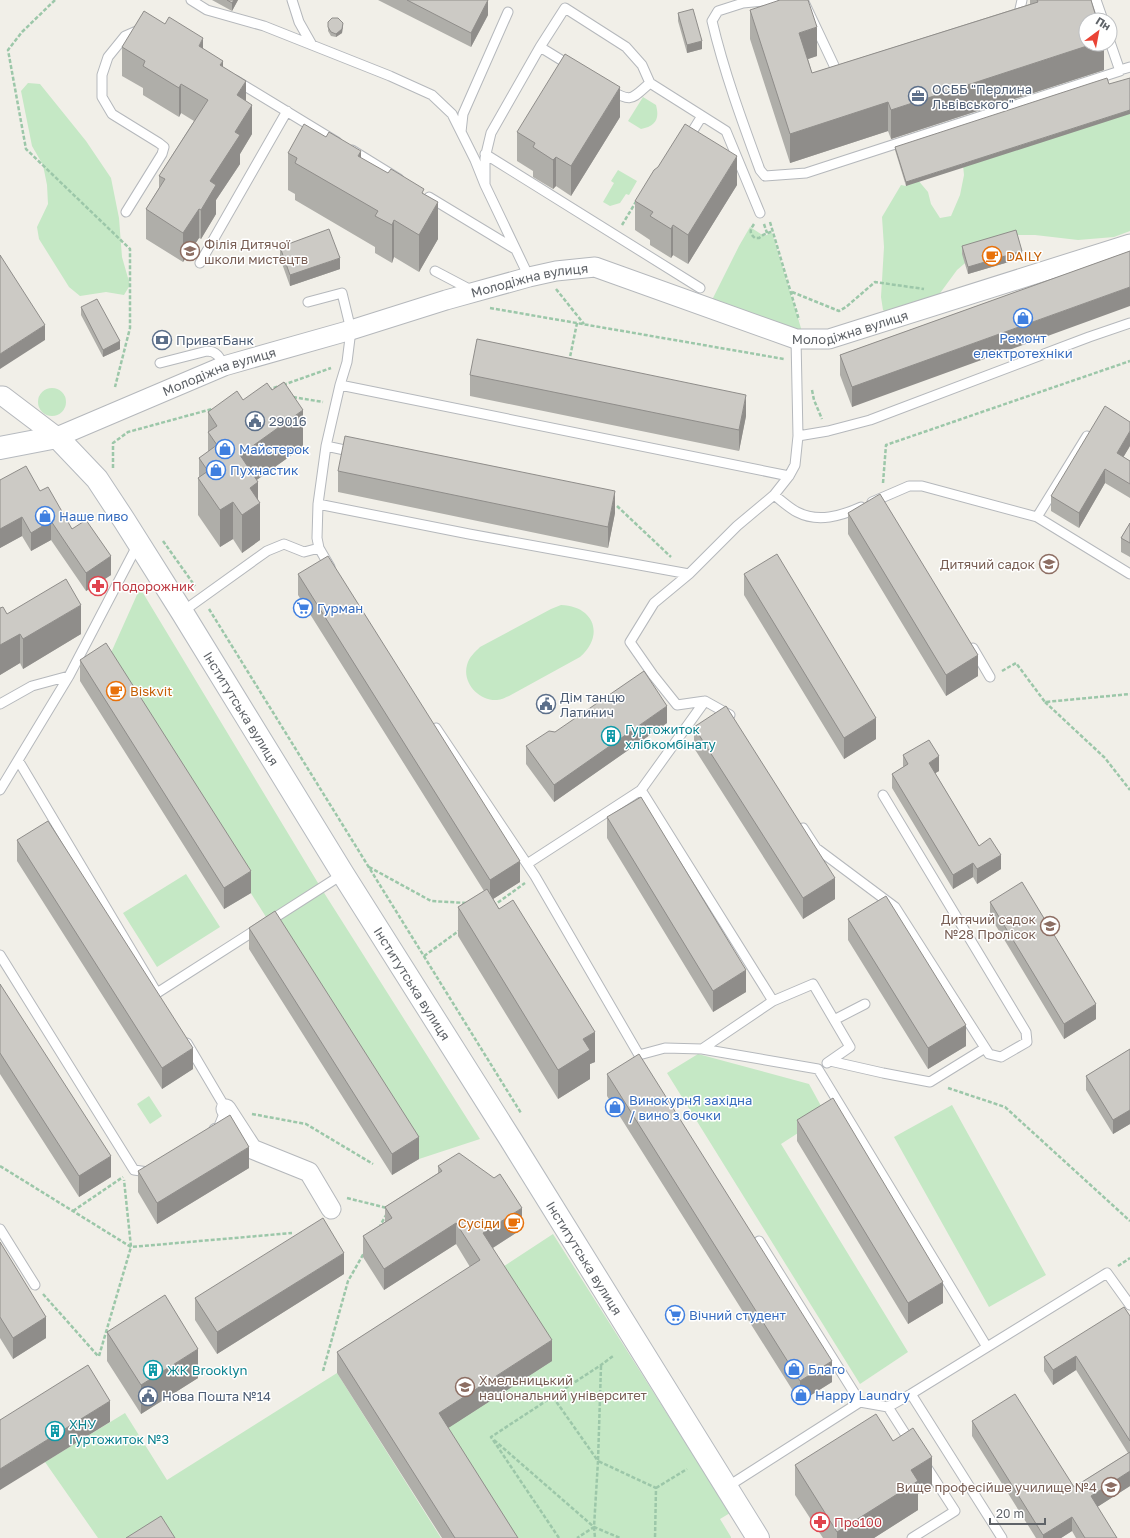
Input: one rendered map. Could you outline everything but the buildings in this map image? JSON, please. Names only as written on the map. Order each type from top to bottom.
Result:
[{"type":"street","name":"Молодіжна вулиця","points":[[0,448],[58,437],[224,366],[351,330],[479,299],[536,275],[556,271],[595,267],[800,339],[829,339],[1130,244]]},
{"type":"street","points":[[0,396],[4,396],[58,437]]},
{"type":"street","name":"Інститутська вулиця","points":[[58,437],[97,479],[182,612],[342,874],[758,1538]]},
{"type":"street","points":[[226,1109],[252,1149],[309,1172],[338,1203]]},
{"type":"lane","points":[[190,0],[207,10],[264,26],[390,76],[432,95],[452,114],[475,160],[515,249],[536,275]]},
{"type":"lane","points":[[292,0],[298,22],[312,45]]},
{"type":"lane","points":[[773,0],[743,3],[718,12],[712,21],[720,57],[760,170],[765,176],[806,172],[1130,67]]},
{"type":"lane","points":[[803,0],[839,76],[846,74]]},
{"type":"lane","points":[[1010,25],[1018,22],[1019,8],[1022,0]]},
{"type":"lane","points":[[1096,0],[1100,12]]},
{"type":"lane","points":[[485,185],[485,154],[491,132],[540,47],[567,5],[626,47],[642,65],[650,83],[726,131],[764,215]]},
{"type":"lane","points":[[461,134],[463,114],[508,12]]},
{"type":"lane","points":[[126,212],[162,154],[164,147],[112,114],[102,97],[102,75],[108,57],[125,36],[143,28],[150,29]]},
{"type":"lane","points":[[540,47],[580,71]]},
{"type":"lane","points":[[1114,52],[1120,70]]},
{"type":"lane","points":[[224,73],[408,184]]},
{"type":"lane","points":[[599,84],[624,98],[632,98],[650,83]]},
{"type":"lane","points":[[200,263],[287,111]]},
{"type":"lane","points":[[682,148],[702,116]]},
{"type":"lane","points":[[485,154],[700,288]]},
{"type":"lane","points":[[421,192],[515,249]]},
{"type":"lane","points":[[435,271],[479,299]]},
{"type":"lane","points":[[308,302],[342,293],[351,330],[347,362],[340,385],[326,446],[318,504],[317,538],[320,548],[336,578]]},
{"type":"lane","points":[[798,436],[828,431],[870,420],[1089,337],[1130,323]]},
{"type":"lane","points":[[736,724],[729,714],[705,700],[676,706],[630,642],[654,603],[689,574],[737,526],[774,495],[789,476],[795,465],[798,436],[796,361],[800,339]]},
{"type":"lane","points":[[160,363],[212,351],[216,352],[224,366]]},
{"type":"lane","points":[[340,385],[789,476]]},
{"type":"lane","points":[[1037,517],[1090,431]]},
{"type":"lane","points":[[326,446],[365,454]]},
{"type":"lane","points":[[774,495],[797,512],[811,517],[822,518],[842,515],[884,501],[909,486],[922,486],[1037,517],[1130,574]]},
{"type":"lane","points":[[318,504],[469,534],[689,574]]},
{"type":"lane","points":[[0,790],[69,676],[138,543]]},
{"type":"lane","points":[[182,612],[267,552],[284,544],[304,552],[320,548]]},
{"type":"lane","points":[[966,638],[990,677]]},
{"type":"lane","points":[[0,704],[32,686],[69,676]]},
{"type":"lane","points":[[527,864],[641,790],[705,700]]},
{"type":"lane","points":[[429,718],[535,876],[639,1055],[665,1048],[702,1049],[818,1069],[850,1047],[813,984],[773,1001],[702,1049]]},
{"type":"lane","points":[[18,760],[159,996],[342,874]]},
{"type":"lane","points":[[641,790],[773,1001]]},
{"type":"lane","points":[[799,821],[816,848],[894,908],[989,1054],[1001,1057],[1027,1042],[1026,1032],[883,795]]},
{"type":"lane","points":[[0,955],[134,1170],[147,1173],[154,1169]]},
{"type":"lane","points":[[834,1020],[865,1004]]},
{"type":"lane","points":[[181,1034],[226,1109],[219,1126],[206,1135]]},
{"type":"lane","points":[[830,1061],[930,1082],[985,1048]]},
{"type":"lane","points":[[818,1069],[987,1347]]},
{"type":"lane","points":[[0,1228],[35,1285]]},
{"type":"lane","points":[[759,1241],[860,1402]]},
{"type":"lane","points":[[727,1487],[860,1402],[888,1407],[1107,1273],[1130,1305]]},
{"type":"lane","points":[[911,1394],[1002,1538]]},
{"type":"lane","points":[[888,1407],[955,1511],[912,1538]]},
{"type":"path","points":[[55,0],[22,32],[8,50],[26,150],[130,249],[130,328],[115,387]]},
{"type":"path","points":[[616,236],[635,202],[639,199]]},
{"type":"path","points":[[764,215],[773,231],[792,292],[800,339]]},
{"type":"path","points":[[752,226],[750,233],[757,239],[773,231]]},
{"type":"path","points":[[536,275],[584,324]]},
{"type":"path","points":[[792,292],[839,311],[846,307],[875,282],[931,290]]},
{"type":"path","points":[[479,299],[577,323],[796,361]]},
{"type":"path","points":[[569,363],[577,323]]},
{"type":"path","points":[[884,501],[886,445],[1130,361]]},
{"type":"path","points":[[270,393],[262,392],[347,362]]},
{"type":"path","points":[[812,385],[814,400],[828,431]]},
{"type":"path","points":[[292,397],[336,404]]},
{"type":"path","points":[[114,469],[113,443],[128,432],[218,408]]},
{"type":"path","points":[[617,506],[689,574]]},
{"type":"path","points":[[162,539],[202,597],[521,1113]]},
{"type":"path","points":[[990,677],[1016,663],[1045,702],[1105,758],[1130,790]]},
{"type":"path","points":[[1045,702],[1130,694]]},
{"type":"path","points":[[369,867],[431,901],[471,903]]},
{"type":"path","points":[[488,909],[535,876]]},
{"type":"path","points":[[487,904],[495,905]]},
{"type":"path","points":[[424,956],[463,928]]},
{"type":"path","points":[[930,1082],[1005,1107],[1130,1221]]},
{"type":"path","points":[[226,1109],[306,1124],[374,1164]]},
{"type":"path","points":[[0,1166],[131,1247],[292,1233]]},
{"type":"path","points":[[74,1211],[134,1170]]},
{"type":"path","points":[[35,1285],[99,1356],[131,1247],[124,1177]]},
{"type":"path","points":[[338,1203],[390,1209],[378,1228]]},
{"type":"path","points":[[323,1371],[348,1281],[367,1248]]},
{"type":"path","points":[[491,1437],[601,1366],[613,1356]]},
{"type":"path","points":[[595,1538],[594,1527],[601,1366]]},
{"type":"path","points":[[553,1397],[598,1461],[656,1488]]},
{"type":"path","points":[[491,1437],[594,1527],[620,1538]]},
{"type":"path","points":[[491,1437],[559,1538]]},
{"type":"path","points":[[656,1488],[687,1468]]},
{"type":"path","points":[[655,1538],[656,1488]]},
{"type":"path","points":[[577,1538],[594,1527]]},
{"type":"green space","points":[[28,83],[40,84],[86,141],[111,178],[119,218],[122,257],[130,285],[124,295],[106,292],[80,296],[69,287],[39,239],[37,227],[48,204],[47,185],[43,165],[32,146],[21,91]]},
{"type":"green space","points":[[643,97],[656,105],[657,118],[653,124],[641,129],[628,121]]},
{"type":"green space","points":[[1130,105],[1130,231],[1114,237],[1078,240],[1035,235],[998,235],[957,270],[935,300],[897,318],[883,310],[881,297],[884,247],[882,217],[901,185],[906,186],[917,179],[928,192],[931,204],[940,218],[951,216],[960,195],[964,175],[961,145]]},
{"type":"green space","points":[[618,170],[637,181],[629,195],[626,194],[620,203],[610,206],[603,202],[614,183],[611,181]]},
{"type":"green space","points":[[750,227],[764,236],[772,233],[804,338],[709,306]]},
{"type":"green space","points":[[52,388],[62,392],[66,402],[62,412],[52,416],[42,412],[38,402],[42,392]]},
{"type":"green space","points":[[140,588],[321,888],[480,1139],[419,1159],[106,664]]},
{"type":"green space","points":[[561,605],[581,610],[588,616],[592,623],[594,631],[592,640],[588,648],[580,657],[500,700],[490,700],[473,690],[467,678],[467,665],[471,657],[480,647]]},
{"type":"green space","points":[[186,874],[220,927],[157,967],[123,913]]},
{"type":"green space","points":[[698,1054],[809,1084],[826,1115],[781,1144],[908,1352],[860,1384],[667,1073]]},
{"type":"green space","points":[[149,1096],[162,1116],[150,1124],[137,1104]]},
{"type":"green space","points":[[952,1105],[1046,1275],[989,1307],[894,1137]]},
{"type":"green space","points":[[553,1234],[730,1513],[720,1519],[731,1538],[504,1538],[439,1434],[495,1272]]},
{"type":"green space","points":[[337,1373],[441,1538],[98,1538],[45,1462],[125,1413],[167,1480]]},
{"type":"place","name":"ОСББ \"Перлина Львівського\"","points":[[918,96]]},
{"type":"place","name":"Філія Дитячої школи мистецтв","points":[[190,251]]},
{"type":"place","name":"DAILY","points":[[992,256]]},
{"type":"place","name":"Ремонт електротехніки","points":[[1023,318]]},
{"type":"place","name":"ПриватБанк","points":[[162,340]]},
{"type":"place","name":"29016","points":[[255,421]]},
{"type":"place","name":"Майстерок","points":[[225,449]]},
{"type":"place","name":"Пухнастик","points":[[216,470]]},
{"type":"place","name":"Наше пиво","points":[[45,516]]},
{"type":"place","name":"Дитячий садок","points":[[1049,564]]},
{"type":"place","name":"Подорожник","points":[[98,586]]},
{"type":"place","name":"Гурман","points":[[303,608]]},
{"type":"place","name":"Biskvit","points":[[116,691]]},
{"type":"place","name":"Дім танцю Латинич","points":[[546,704]]},
{"type":"place","name":"Гуртожиток хлібкомбінату","points":[[611,736]]},
{"type":"place","name":"Дитячий садок №28 Пролісок","points":[[1050,926]]},
{"type":"place","name":"ВинокурнЯ західна / вино з бочки","points":[[615,1107]]},
{"type":"place","name":"Сусіди","points":[[514,1223]]},
{"type":"place","name":"Вічний студент","points":[[675,1315]]},
{"type":"place","name":"Благо","points":[[794,1369]]},
{"type":"place","name":"ЖК Brooklyn","points":[[153,1370]]},
{"type":"place","name":"Хмельницький національний університет","points":[[465,1387]]},
{"type":"place","name":"Happy Laundry","points":[[801,1395]]},
{"type":"place","name":"Нова Пошта №14","points":[[148,1396]]},
{"type":"place","name":"ХНУ Гуртожиток №3","points":[[55,1431]]},
{"type":"place","name":"Вище професійше училище №4","points":[[1111,1487]]},
{"type":"place","name":"Про100","points":[[820,1522]]}]
